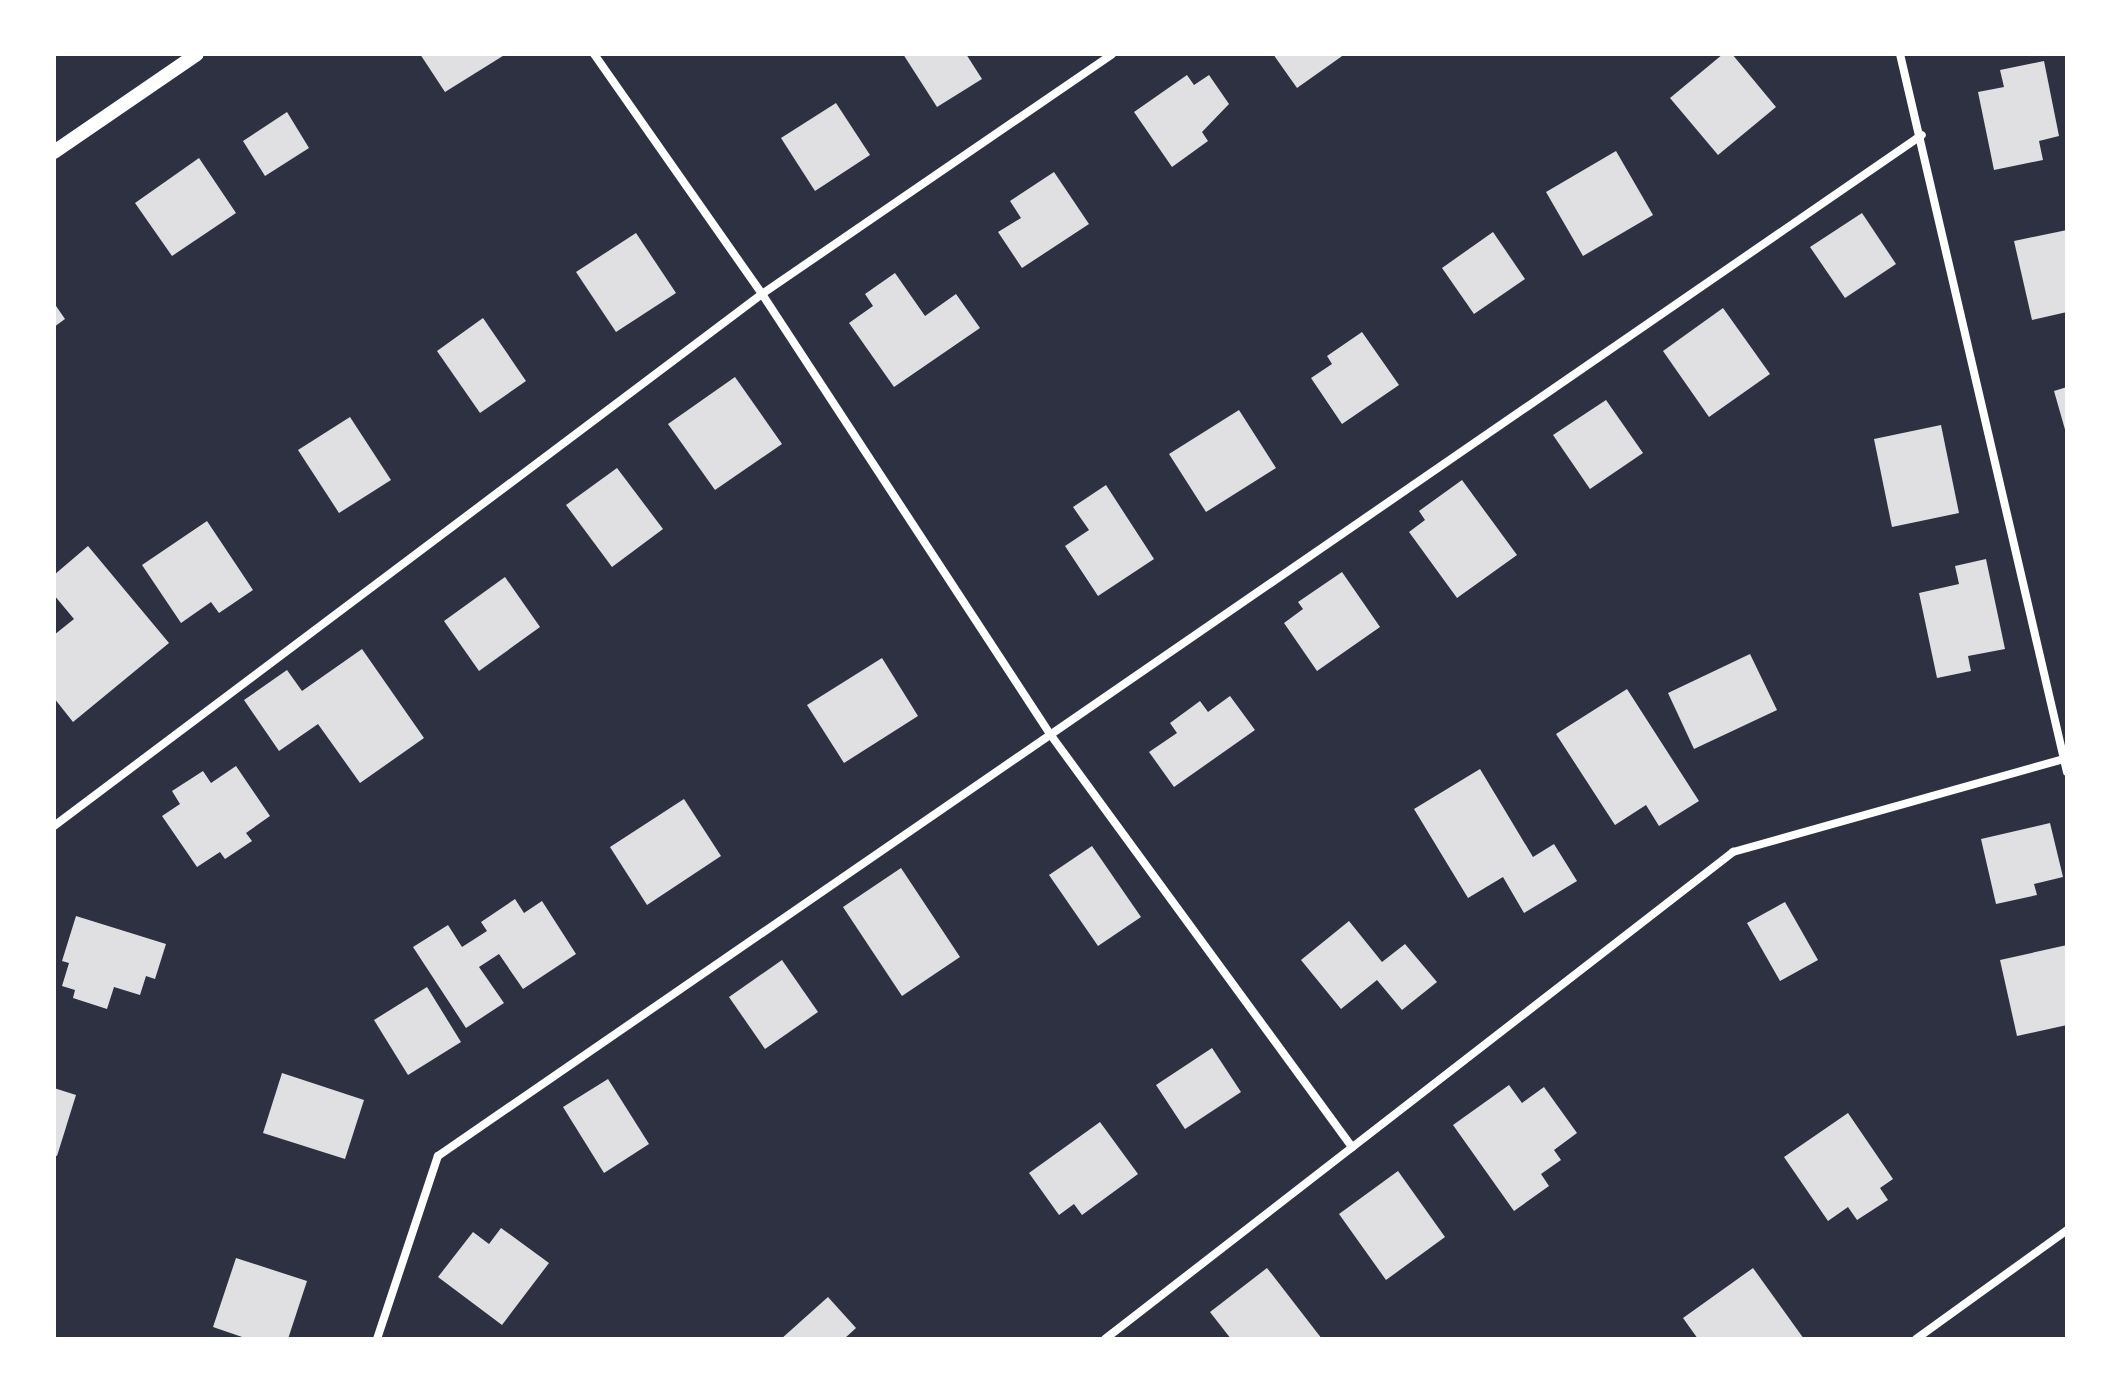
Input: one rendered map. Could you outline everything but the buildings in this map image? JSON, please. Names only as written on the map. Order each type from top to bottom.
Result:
[{"type":"street","points":[[54,152],[197,54]]},
{"type":"street","points":[[594,54],[762,294],[1050,734],[1352,1147]]},
{"type":"street","points":[[54,826],[762,294],[1112,54]]},
{"type":"street","points":[[1900,54],[1922,135],[2067,772]]},
{"type":"street","points":[[377,1339],[438,1156],[1922,135]]},
{"type":"street","points":[[1105,1339],[1733,852],[2065,759]]},
{"type":"street","points":[[1916,1339],[2067,1230]]}]
